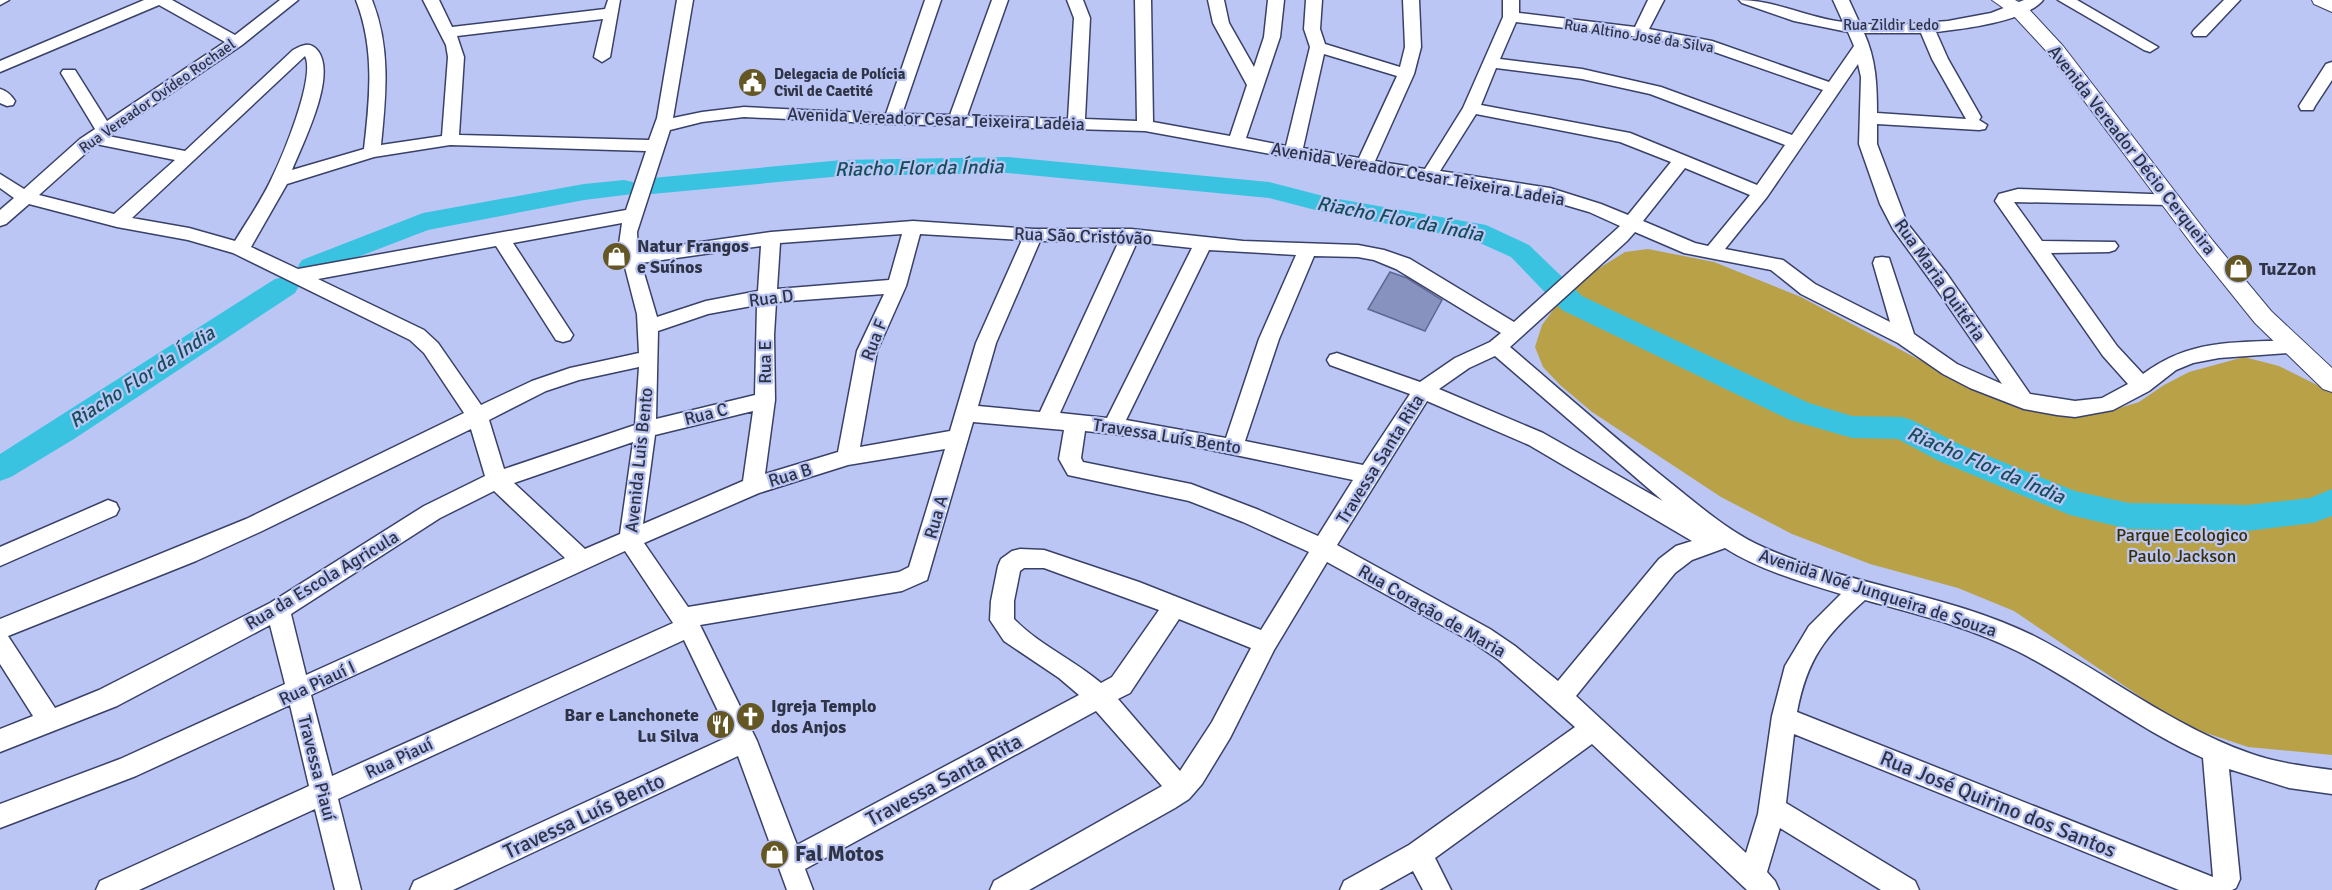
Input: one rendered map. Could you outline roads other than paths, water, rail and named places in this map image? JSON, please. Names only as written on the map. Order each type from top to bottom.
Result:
[{"type":"street","points":[[0,67],[159,0],[236,42]]},
{"type":"street","name":"Rua Vereador Ovídeo Rochael","points":[[0,219],[98,134],[236,42],[290,0]]},
{"type":"street","points":[[364,0],[377,35],[379,80],[372,152]]},
{"type":"street","points":[[431,0],[454,45],[456,57],[450,140]]},
{"type":"street","name":"Avenida Luis Bento","points":[[685,0],[663,126],[633,215],[628,239],[631,258],[644,296],[648,327],[646,429],[630,540],[686,622],[745,741],[800,890]]},
{"type":"street","points":[[892,119],[933,0]]},
{"type":"street","points":[[957,120],[1000,0]]},
{"type":"street","points":[[1075,0],[1082,18],[1076,125]]},
{"type":"street","points":[[1143,0],[1145,126]]},
{"type":"street","points":[[1216,0],[1221,23],[1256,86]]},
{"type":"street","points":[[1236,142],[1272,37],[1276,0]]},
{"type":"street","points":[[1293,153],[1318,47],[1312,29],[1314,0]]},
{"type":"street","points":[[1365,165],[1406,74],[1413,47],[1411,0]]},
{"type":"street","points":[[1430,174],[1471,108],[1511,17],[1511,0]]},
{"type":"street","points":[[1640,32],[1656,0]]},
{"type":"street","name":"Rua Maria Quitéria","points":[[1841,0],[1862,46],[1869,77],[1868,144],[1888,204],[1899,225],[1940,279],[2024,401]]},
{"type":"street","points":[[2066,0],[2150,47]]},
{"type":"street","points":[[2200,33],[2232,0]]},
{"type":"street","points":[[2321,0],[2332,6]]},
{"type":"street","name":"Rua Zildir Ledo","points":[[1754,1],[1814,21],[1854,28],[1926,27],[1994,18],[2018,3]]},
{"type":"street","name":"Avenida Vereador Décio Cerqueira","points":[[2018,3],[2263,317],[2332,383]]},
{"type":"street","points":[[447,32],[613,7],[602,57]]},
{"type":"street","name":"Rua Altino José da Silva","points":[[1511,17],[1640,32],[1725,49],[1832,88]]},
{"type":"street","points":[[1869,118],[1976,121],[1940,59],[1926,27]]},
{"type":"street","points":[[1711,254],[1761,193],[1862,46]]},
{"type":"street","points":[[1318,47],[1406,74]]},
{"type":"street","points":[[117,222],[299,53],[308,49],[315,58],[317,69],[312,96],[280,180],[240,249]]},
{"type":"street","points":[[1491,63],[1582,74],[1656,90],[1797,143]]},
{"type":"street","points":[[2307,106],[2332,67]]},
{"type":"street","points":[[69,73],[98,134],[189,157]]},
{"type":"street","points":[[1471,108],[1624,137],[1761,193]]},
{"type":"street","name":"Avenida Vereador Cesar Teixeira Ladeia","points":[[663,126],[702,117],[744,112],[892,119],[1145,126],[1293,153],[1551,194],[1576,201],[1691,249],[1776,265],[1808,289],[1905,338],[1950,369],[1977,383],[2024,401],[2057,407],[2092,408],[2121,399],[2169,365],[2189,356],[2219,351],[2293,347]]},
{"type":"street","points":[[280,180],[372,152],[450,140],[656,146]]},
{"type":"street","name":"Travessa Santa Rita","points":[[1003,890],[1180,790],[1193,776],[1216,739],[1266,643],[1368,474],[1423,390],[1452,369],[1497,347],[1597,260],[1633,224],[1682,160]]},
{"type":"street","points":[[0,180],[24,197],[117,222],[189,234],[240,249],[417,335],[431,348],[477,416],[497,480],[582,560]]},
{"type":"street","points":[[2142,386],[2110,351],[2004,201],[2005,198],[2018,195],[2170,199]]},
{"type":"street","points":[[298,276],[633,215]]},
{"type":"street","name":"Rua São Cristóvão","points":[[631,258],[771,238],[912,227],[1034,235],[1131,235],[1203,244],[1358,251],[1402,264],[1515,332]]},
{"type":"street","name":"Rua F","points":[[848,457],[867,351],[897,286],[912,227]]},
{"type":"street","name":"Rua A","points":[[686,622],[915,577],[922,566],[992,325],[1034,235]]},
{"type":"street","points":[[1047,419],[1131,235]]},
{"type":"street","name":"Rua E","points":[[753,486],[765,400],[764,335],[771,238]]},
{"type":"street","points":[[501,240],[563,335]]},
{"type":"street","points":[[1113,426],[1203,244]]},
{"type":"street","points":[[2037,247],[2109,246]]},
{"type":"street","points":[[1233,447],[1269,339],[1308,249]]},
{"type":"street","points":[[1882,263],[1905,338]]},
{"type":"street","name":"Rua D","points":[[648,327],[706,308],[768,296],[897,286]]},
{"type":"street","name":"Avenida Noé Junqueira de Souza","points":[[1497,347],[1720,540],[1779,564],[1987,626],[2016,639],[2215,753],[2266,771],[2315,781],[2332,782]]},
{"type":"street","points":[[0,628],[226,538],[560,378],[648,358]]},
{"type":"street","points":[[1337,360],[1423,390],[1544,444],[1720,540]]},
{"type":"street","name":"Rua C","points":[[646,429],[765,400]]},
{"type":"street","name":"Travessa Luís Bento","points":[[965,413],[1113,426],[1368,474]]},
{"type":"street","name":"Rua Coração de Maria","points":[[1076,422],[1070,459],[1076,469],[1191,494],[1251,516],[1324,549],[1482,636],[1507,653],[1560,697],[1759,883]]},
{"type":"street","name":"Rua da Escola Agricula","points":[[0,741],[108,698],[278,610],[461,496],[497,480],[646,429]]},
{"type":"street","name":"Rua B","points":[[630,540],[753,486],[848,457],[959,438]]},
{"type":"street","points":[[0,557],[108,509]]},
{"type":"street","name":"Rua Piauí I","points":[[0,816],[127,768],[630,540]]},
{"type":"street","points":[[1560,697],[1667,566],[1684,553],[1720,540]]},
{"type":"street","points":[[1180,790],[1099,697],[1068,670],[1018,638],[1003,622],[1001,614],[1009,566],[1020,558],[1044,559],[1266,643]]},
{"type":"street","points":[[1759,883],[1785,719],[1797,666],[1810,643],[1830,616],[1861,590]]},
{"type":"street","name":"Travessa Santa Rita","points":[[790,863],[1121,685],[1174,607]]},
{"type":"street","name":"Travessa Piauí","points":[[278,610],[348,890]]},
{"type":"street","name":"Rua Piauí","points":[[109,890],[324,793],[686,622]]},
{"type":"street","points":[[0,644],[50,721]]},
{"type":"street","name":"Rua José Quirino dos Santos","points":[[1785,719],[2220,884]]},
{"type":"street","points":[[1353,890],[1418,854],[1594,728]]},
{"type":"street","name":"Travessa Luís Bento","points":[[423,890],[745,741]]},
{"type":"street","points":[[2215,753],[2220,884]]},
{"type":"street","points":[[1772,809],[1906,890]]},
{"type":"street","points":[[1418,854],[1438,890]]},
{"type":"waterway","name":"Riacho Flor da Índia","points":[[652,186],[842,168],[1008,165],[1269,190],[1327,205],[1477,231],[1520,251],[1572,303],[1800,412],[1852,427],[1902,428],[1950,453],[2070,502],[2129,516],[2247,518],[2313,510],[2332,502]]},
{"type":"waterway","name":"Riacho Flor da Índia","points":[[311,266],[423,222],[584,192],[624,188]]},
{"type":"waterway","name":"Riacho Flor da Índia","points":[[0,469],[63,431],[285,286]]},
{"type":"place","name":"Delegacia de Polícia Civil de Caetité","points":[[753,83]]},
{"type":"place","name":"Natur Frangos e Suínos","points":[[616,256]]},
{"type":"place","name":"TuZZon","points":[[2238,269]]},
{"type":"place","name":"Igreja Templo dos Anjos","points":[[750,716]]},
{"type":"place","name":"Bar e Lanchonete Lu Silva","points":[[720,725]]},
{"type":"place","name":"Fal Motos","points":[[774,854]]},
{"type":"park label","name":"Parque Ecologico Paulo Jackson","points":[[2182,545]]}]
